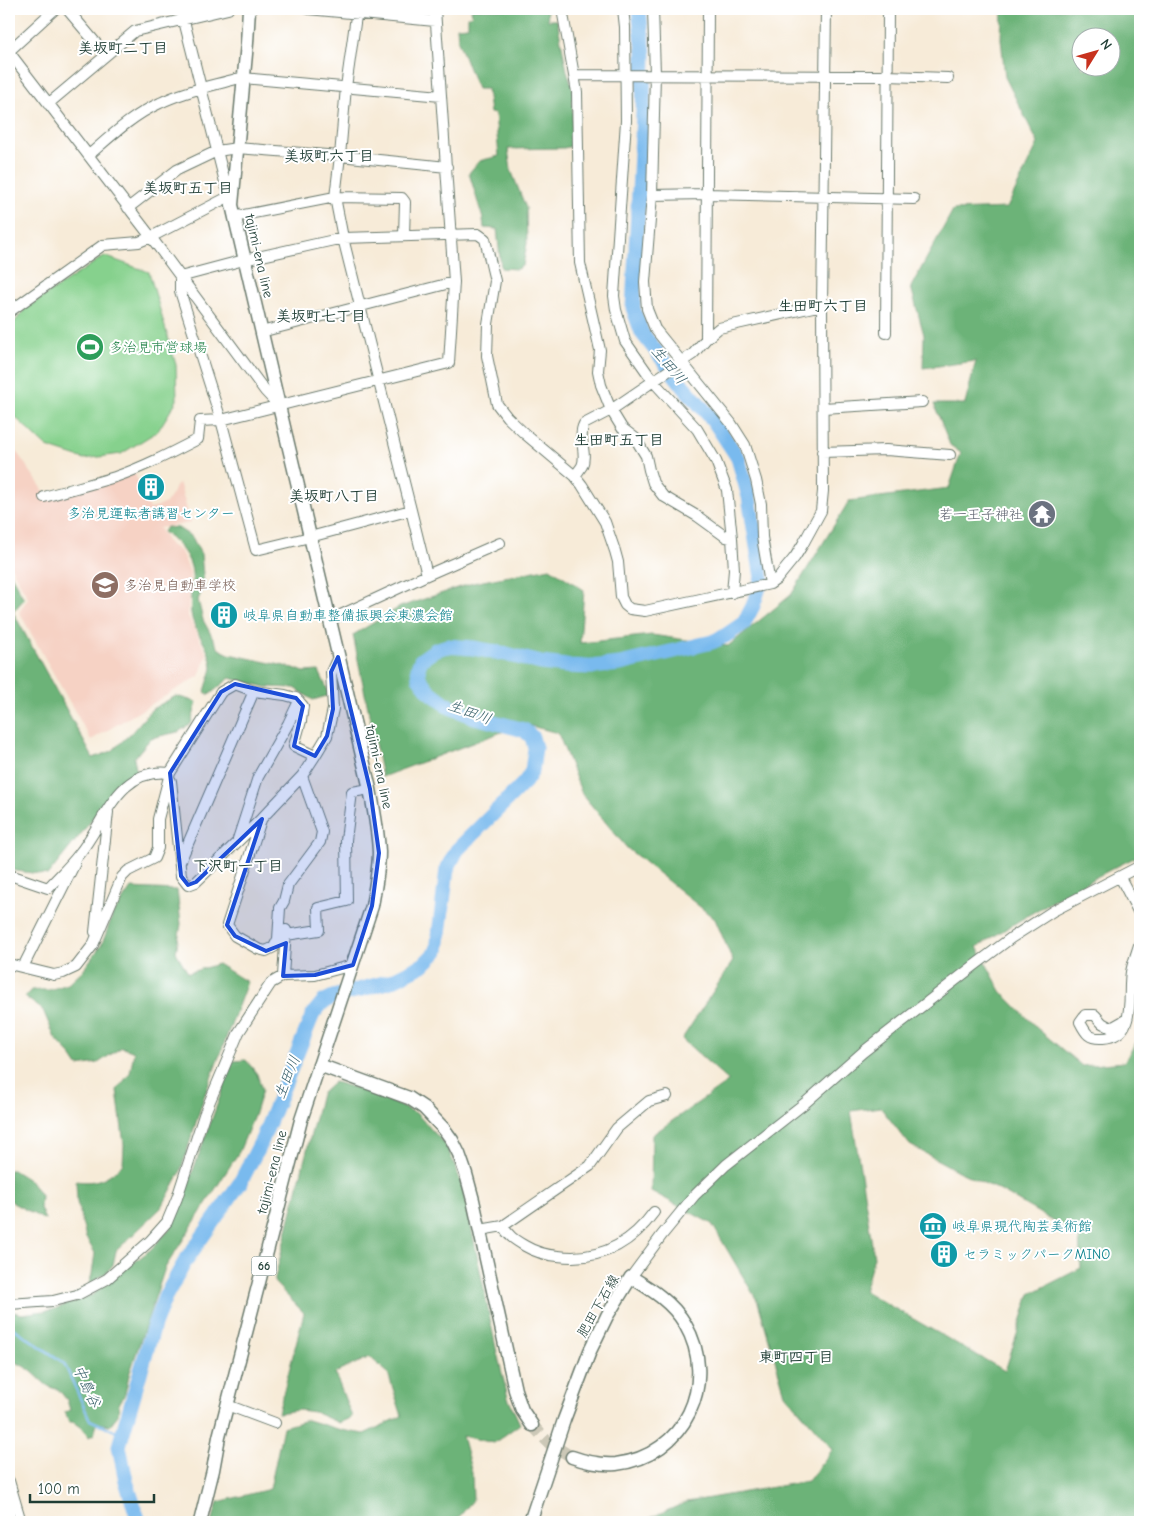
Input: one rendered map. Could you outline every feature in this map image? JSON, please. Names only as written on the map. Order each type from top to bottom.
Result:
[{"type":"main road","name":"tajimi-ena line","points":[[200,1522],[227,1405],[301,1120],[372,906],[379,853],[370,789],[234,217],[232,195],[244,78],[248,9]]},
{"type":"main road","points":[[319,1065],[409,1098],[424,1108],[452,1140],[466,1174],[515,1390],[522,1410],[532,1425]]},
{"type":"main road","name":"肥田下石線","points":[[530,1522],[564,1420],[590,1351],[607,1316],[631,1277],[672,1307],[684,1323],[692,1339],[697,1356],[699,1376],[696,1395],[684,1424],[666,1443],[653,1452],[637,1459],[616,1464],[590,1463],[572,1457]]},
{"type":"street","points":[[56,9],[9,51],[279,406]]},
{"type":"street","points":[[67,9],[106,55]]},
{"type":"street","points":[[48,104],[135,31],[183,14],[228,9]]},
{"type":"street","points":[[308,9],[357,11],[435,21]]},
{"type":"street","points":[[44,497],[139,468],[198,440],[200,422],[220,420],[449,364],[454,282],[435,9]]},
{"type":"street","points":[[562,9],[577,92],[580,263],[600,350],[598,371],[611,410],[622,428],[635,438],[646,456],[653,483],[663,496],[697,516],[726,537],[732,538]]},
{"type":"street","points":[[623,9],[625,27],[624,75],[626,120],[614,296],[616,310],[625,341],[653,381],[697,429],[716,461],[727,490],[734,570],[732,593]]},
{"type":"street","points":[[653,9],[655,74],[652,195],[645,282],[647,309],[655,329],[731,423],[745,445],[761,504],[762,536],[770,584]]},
{"type":"street","points":[[706,339],[708,9]]},
{"type":"street","points":[[180,277],[244,260],[343,238],[478,234],[485,239],[495,281],[488,324],[487,356],[497,404],[507,417],[575,476],[582,485],[605,522],[618,562],[621,597],[625,605],[645,611],[770,584],[777,579],[795,557],[821,511],[823,491],[822,305],[826,9]]},
{"type":"street","points":[[886,333],[888,9]]},
{"type":"street","points":[[357,11],[346,87],[335,197],[343,238],[428,575]]},
{"type":"street","points":[[9,312],[103,245],[139,242],[232,195],[226,186],[183,14]]},
{"type":"street","points":[[575,75],[655,74],[948,78]]},
{"type":"street","points":[[89,155],[126,124],[157,104],[201,88],[244,78],[441,96]]},
{"type":"street","points":[[128,208],[177,170],[217,151],[237,148],[447,167]]},
{"type":"street","points":[[652,195],[706,194],[914,199]]},
{"type":"street","points":[[234,217],[335,197],[402,198],[405,202],[404,236]]},
{"type":"street","points":[[180,277],[180,291],[220,420],[256,550],[310,538],[411,510]]},
{"type":"street","points":[[261,332],[454,282]]},
{"type":"street","points":[[575,476],[584,458],[582,429],[584,424],[611,410],[682,362],[693,354],[719,328],[822,305]]},
{"type":"street","points":[[823,408],[922,402]]},
{"type":"street","points":[[822,452],[886,450],[950,455]]},
{"type":"street","points":[[330,620],[500,543]]},
{"type":"street","points":[[170,773],[181,876],[188,885],[196,882],[237,843],[302,776],[327,736],[333,709],[331,672],[338,657]]},
{"type":"street","points":[[9,964],[54,975],[64,973],[76,967],[93,945],[122,877],[128,871],[154,858],[158,848],[158,818],[170,773],[221,692],[235,684],[254,691],[296,698],[303,706],[294,746],[315,756]]},
{"type":"street","points":[[180,863],[254,691]]},
{"type":"street","points":[[237,843],[258,777],[299,701]]},
{"type":"street","points":[[24,967],[80,853],[123,788],[134,780],[156,771],[170,773]]},
{"type":"street","points":[[283,976],[286,935],[284,902],[288,884],[320,842],[322,832],[302,776]]},
{"type":"street","points":[[286,935],[319,930],[318,908],[346,902],[346,840],[352,792],[370,789]]},
{"type":"street","points":[[93,945],[108,808]]},
{"type":"street","points":[[262,819],[227,925],[235,936],[258,949],[266,951],[274,947],[278,939],[280,908],[284,902]]},
{"type":"street","points":[[9,872],[10,875],[48,888],[80,853]]},
{"type":"street","points":[[631,1277],[694,1196],[726,1165],[805,1103],[863,1052],[1011,938],[1053,911],[1140,866]]},
{"type":"street","points":[[1120,877],[1140,915]]},
{"type":"street","points":[[1127,1019],[1130,1011],[1131,972],[1140,942]]},
{"type":"street","points":[[9,1304],[53,1301],[77,1295],[108,1279],[150,1241],[166,1222],[177,1198],[204,1115],[239,1032],[271,983],[283,976],[314,974],[353,965]]},
{"type":"street","points":[[480,1230],[503,1226],[590,1166],[617,1128],[649,1101],[667,1096]]},
{"type":"street","points":[[503,1226],[506,1234],[533,1251],[572,1258],[591,1256],[626,1241],[644,1227],[654,1212]]},
{"type":"street","points":[[227,1405],[275,1424]]},
{"type":"street","points":[[9,1481],[21,1522]]},
{"type":"highlighted area","points":[[338,657],[370,789],[379,853],[372,906],[353,965],[315,975],[283,976],[286,943],[266,951],[235,936],[227,925],[262,819],[196,882],[188,885],[181,876],[170,773],[221,692],[235,684],[296,698],[303,706],[294,746],[315,756],[327,736],[333,709],[331,672]]},
{"type":"shaded area","name":"多治見自動車学校","points":[[9,441],[49,498],[135,474],[150,509],[166,503],[179,482],[191,523],[159,528],[169,544],[181,552],[190,572],[188,616],[207,654],[199,676],[91,740],[19,612],[28,598],[9,563]]},
{"type":"green space","points":[[471,9],[547,9],[548,20],[557,20],[567,71],[573,89],[572,146],[564,148],[508,149],[511,170],[526,208],[527,243],[523,265],[517,269],[501,268],[497,229],[484,228],[469,173],[479,161],[499,156],[495,114],[490,113],[487,89],[477,89],[458,41],[457,27],[468,26],[468,17],[472,15]]},
{"type":"green space","points":[[1002,9],[1140,9],[1140,855],[1057,898],[977,947],[1001,991],[1038,1029],[1082,1066],[1124,1062],[1140,1036],[1140,1522],[641,1522],[687,1502],[808,1481],[833,1449],[785,1394],[758,1302],[712,1224],[651,1191],[652,1135],[729,1081],[682,1039],[733,961],[715,919],[627,848],[582,794],[558,733],[523,724],[382,777],[353,635],[400,607],[473,583],[550,568],[584,590],[580,643],[652,635],[728,646],[791,595],[849,501],[949,488],[961,453],[950,445],[934,404],[965,404],[976,361],[923,368],[924,335],[911,287],[953,210],[1007,208],[1038,143],[1005,77],[1001,39]],"holes":[[[880,1107],[910,1145],[958,1171],[1001,1191],[1079,1236],[1081,1268],[1030,1294],[1005,1371],[864,1291],[874,1257],[851,1111]]]},
{"type":"green space","name":"多治見市営球場","points":[[104,256],[149,272],[176,365],[177,400],[158,431],[121,454],[84,459],[47,447],[14,416],[9,401],[9,329],[25,309]]},
{"type":"green space","points":[[166,527],[178,528],[192,537],[201,554],[204,585],[198,600],[203,620],[219,649],[229,654],[294,668],[304,672],[319,671],[330,695],[313,700],[295,688],[266,687],[230,678],[209,695],[205,692],[212,667],[209,653],[192,620],[192,572],[190,564],[180,547],[163,532]]},
{"type":"green space","points":[[9,571],[24,599],[13,612],[93,758],[112,751],[152,709],[176,696],[197,702],[191,724],[178,732],[151,738],[134,758],[137,774],[118,782],[88,825],[48,875],[9,870]]},
{"type":"green space","points":[[131,888],[177,890],[181,924],[176,952],[188,973],[218,964],[247,982],[204,1097],[180,1173],[162,1207],[116,1251],[113,1265],[105,1274],[89,1284],[95,1253],[86,1238],[77,1202],[76,1181],[90,1182],[102,1179],[123,1164],[124,1145],[117,1090],[130,1073],[134,1052],[122,1047],[98,1063],[78,1066],[55,1038],[43,1010],[25,997],[31,990],[49,990],[68,984],[83,970],[102,944],[113,914]]},
{"type":"green space","points":[[246,1060],[257,1074],[262,1090],[254,1116],[239,1152],[165,1268],[129,1375],[125,1394],[119,1404],[118,1415],[110,1425],[97,1423],[94,1434],[89,1437],[83,1429],[73,1422],[69,1422],[65,1412],[70,1410],[67,1400],[58,1389],[50,1387],[28,1369],[9,1360],[9,1311],[22,1314],[52,1310],[92,1295],[150,1250],[169,1230],[183,1198],[233,1061]]},
{"type":"green space","points":[[334,1082],[363,1090],[416,1113],[446,1145],[464,1192],[508,1398],[520,1424],[494,1443],[462,1436],[472,1473],[473,1500],[455,1522],[212,1522],[218,1502],[270,1489],[283,1427],[307,1420],[341,1430],[364,1434],[402,1416],[388,1373],[370,1357],[335,1373],[352,1417],[339,1423],[314,1412],[299,1410],[278,1413],[304,1313],[274,1282],[321,1094]]},
{"type":"green space","points":[[9,1170],[13,1170],[32,1182],[41,1196],[40,1208],[45,1220],[13,1203],[9,1198]]},
{"type":"waterway","name":"生田川","points":[[139,1522],[126,1481],[119,1446],[154,1325],[165,1297],[186,1260],[240,1183],[262,1140],[313,1014],[323,1002],[333,997],[391,981],[423,965],[437,951],[447,869],[457,850],[525,782],[532,771],[535,748],[532,737],[524,730],[475,717],[450,707],[429,691],[419,678],[418,668],[421,660],[435,650],[447,646],[473,648],[541,663],[566,666],[591,667],[620,664],[712,642],[744,623],[753,606],[762,578],[749,497],[738,458],[713,420],[684,387],[642,333],[633,308],[643,114],[644,53],[639,9]]},
{"type":"waterway","name":"中島谷","points":[[9,1325],[64,1363],[90,1420],[122,1434]]},
{"type":"tunnel","points":[[532,1425],[549,1443],[572,1457]]},
{"type":"place","name":"多治見市営球場","points":[[90,347]]},
{"type":"place","name":"多治見運転者講習センター","points":[[151,487]]},
{"type":"place","name":"若一王子神社","points":[[1042,514]]},
{"type":"place","name":"多治見自動車学校","points":[[105,585]]},
{"type":"place","name":"岐阜県自動車整備振興会東濃会館","points":[[224,615]]},
{"type":"place","name":"岐阜県現代陶芸美術館","points":[[933,1226]]},
{"type":"place","name":"セラミックパークMINO","points":[[944,1254]]},
{"type":"district","name":"美坂町二丁目","points":[[123,48]]},
{"type":"district","name":"美坂町六丁目","points":[[329,156]]},
{"type":"district","name":"美坂町五丁目","points":[[188,188]]},
{"type":"district","name":"生田町六丁目","points":[[823,306]]},
{"type":"district","name":"美坂町七丁目","points":[[321,316]]},
{"type":"district","name":"生田町五丁目","points":[[619,440]]},
{"type":"district","name":"美坂町八丁目","points":[[334,496]]},
{"type":"district","name":"下沢町一丁目","points":[[238,866]]},
{"type":"district","name":"東町四丁目","points":[[796,1357]]}]
